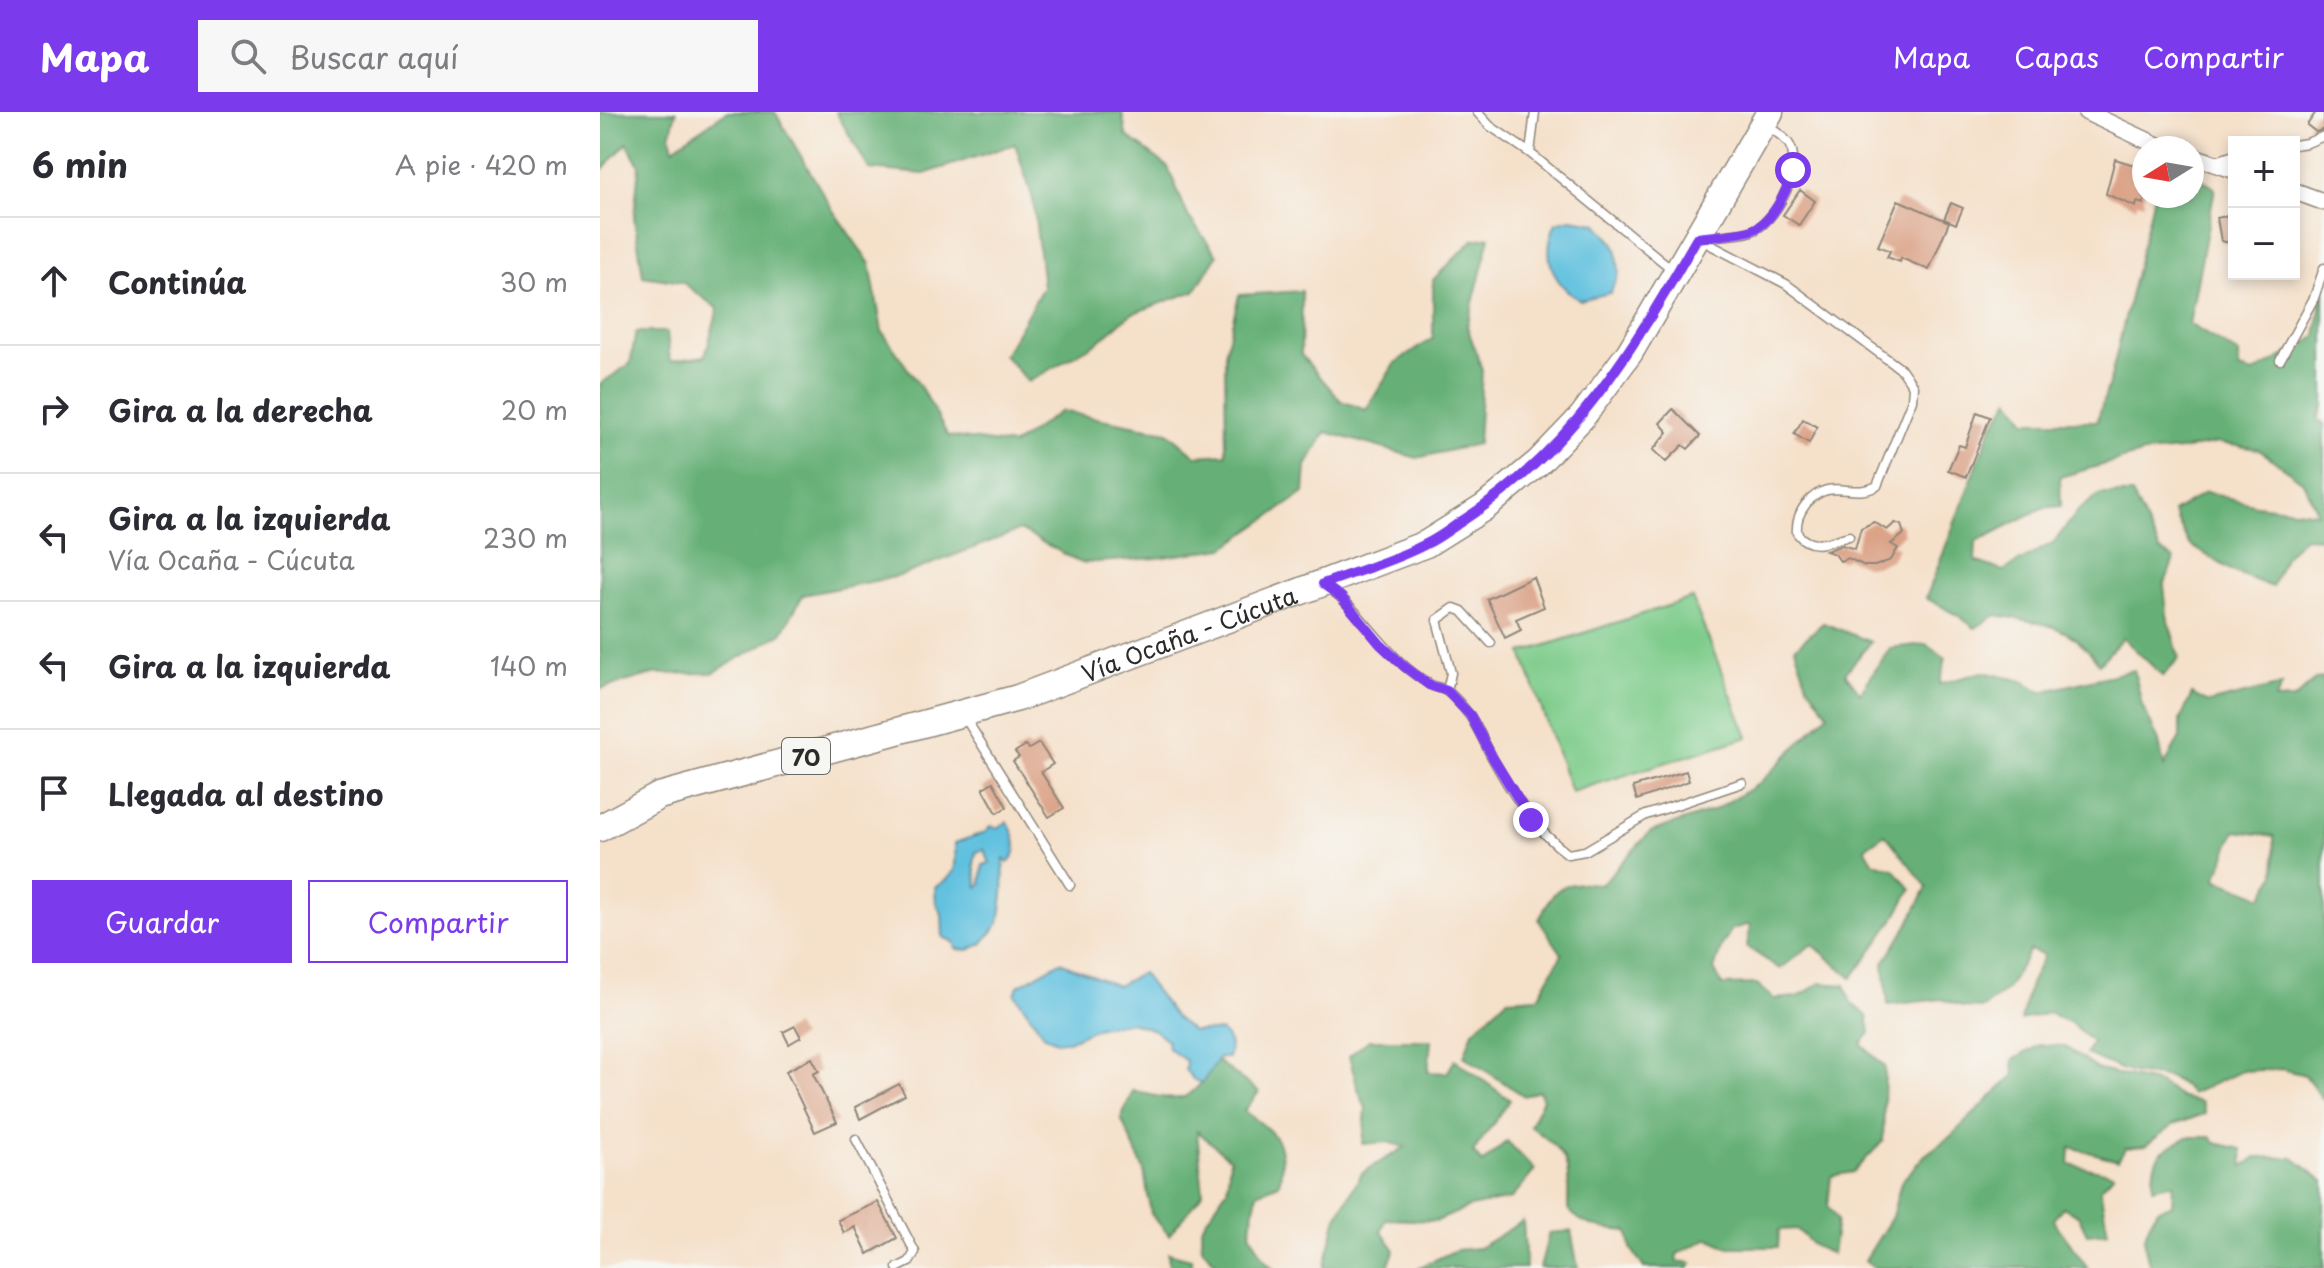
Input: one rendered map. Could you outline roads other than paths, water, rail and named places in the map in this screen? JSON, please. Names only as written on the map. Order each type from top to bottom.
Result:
[{"type":"main road","name":"Vía Ocaña - Cúcuta","points":[[600,828],[659,796],[1018,698],[1426,544],[1485,507],[1539,462],[1582,417],[1630,352],[1767,117]]},
{"type":"street","points":[[2086,112],[2137,136]]},
{"type":"street","points":[[2204,160],[2228,168]]},
{"type":"street","points":[[2300,193],[2324,202]]},
{"type":"lane","points":[[1477,112],[1490,126],[1530,153],[1677,273]]},
{"type":"lane","points":[[1530,153],[1535,112]]},
{"type":"lane","points":[[1697,238],[1752,231],[1764,222],[1788,187],[1793,170],[1792,150],[1767,117]]},
{"type":"lane","points":[[2300,144],[2324,136]]},
{"type":"lane","points":[[2212,162],[2228,157]]},
{"type":"lane","points":[[1697,238],[1786,284],[1902,370],[1913,386],[1912,400],[1877,486],[1862,491],[1829,488],[1816,494],[1796,521],[1797,533],[1807,544],[1816,545],[1849,536]]},
{"type":"lane","points":[[2280,360],[2314,298],[2324,268]]},
{"type":"lane","points":[[1323,584],[1341,597],[1380,644],[1405,667],[1429,685],[1447,691],[1470,715],[1531,820],[1550,841],[1568,854],[1585,851],[1646,815],[1742,783]]},
{"type":"lane","points":[[1447,691],[1451,673],[1437,620],[1441,615],[1450,609],[1462,611],[1491,643]]},
{"type":"lane","points":[[961,712],[1070,885]]},
{"type":"lane","points":[[856,1139],[915,1252],[909,1262],[897,1268]]},
{"type":"water","points":[[1571,219],[1596,223],[1613,242],[1619,273],[1610,293],[1580,300],[1556,276],[1550,256],[1552,234],[1556,223]]},
{"type":"water","points":[[1007,822],[1016,843],[1012,859],[1008,863],[1004,859],[999,923],[982,944],[968,950],[956,949],[954,942],[943,937],[942,914],[936,903],[935,887],[948,879],[954,870],[955,843],[986,832],[990,826],[997,828]],"holes":[[[984,850],[990,863],[983,865],[981,885],[978,887],[974,864],[976,852]]]},
{"type":"water","points":[[1060,962],[1117,986],[1142,973],[1175,1017],[1192,1031],[1221,1031],[1229,1044],[1228,1058],[1219,1058],[1202,1083],[1194,1080],[1185,1070],[1186,1061],[1168,1048],[1167,1040],[1154,1030],[1130,1022],[1099,1027],[1068,1041],[1045,1036],[1015,994],[1018,986]]}]
